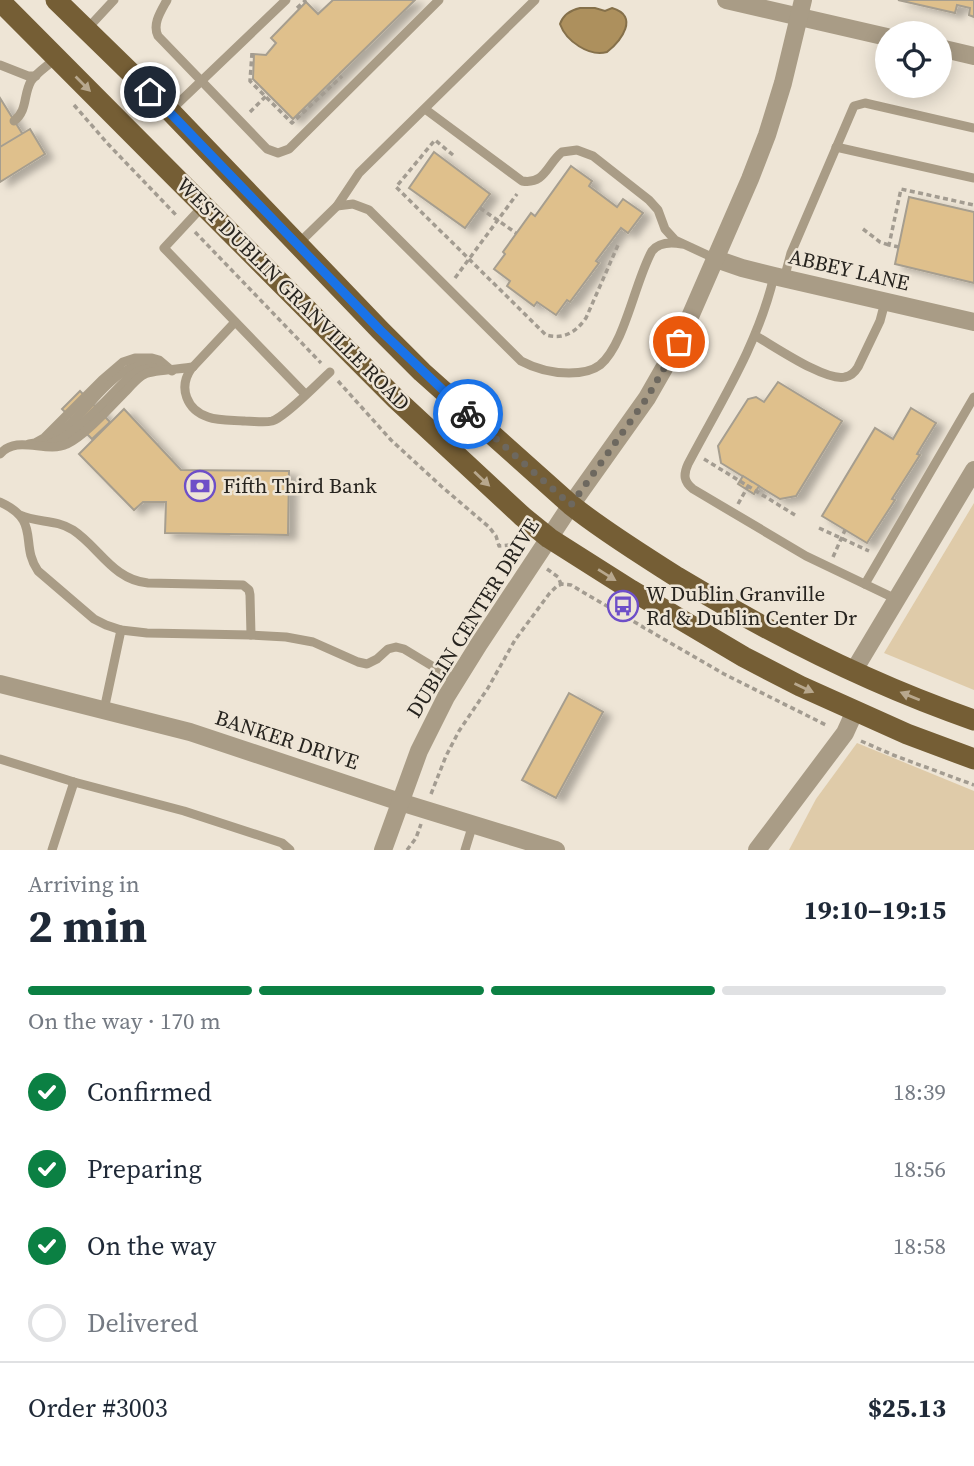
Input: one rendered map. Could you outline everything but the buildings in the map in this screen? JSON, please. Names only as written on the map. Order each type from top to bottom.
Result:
[{"type":"main road","name":"WEST DUBLIN GRANVILLE ROAD","points":[[56,0],[170,111],[422,372],[571,505],[617,538],[706,594],[772,631],[853,672],[974,720]]},
{"type":"main road","name":"WEST DUBLIN GRANVILLE ROAD","points":[[0,1],[396,399],[549,538],[744,657],[855,712],[974,759]]},
{"type":"street","points":[[726,0],[801,8],[875,33]]},
{"type":"street","name":"DUBLIN CENTER DRIVE","points":[[383,850],[419,751],[457,681],[571,505],[631,423],[679,342],[767,135],[801,8]]},
{"type":"street","points":[[952,51],[974,56]]},
{"type":"street","name":"ABBEY LANE","points":[[716,259],[742,268],[974,322]]},
{"type":"street","points":[[853,672],[973,475]]},
{"type":"street","name":"BANKER DRIVE","points":[[0,684],[190,732],[400,802],[556,850]]},
{"type":"street","points":[[757,850],[845,733],[855,712]]},
{"type":"lane","points":[[85,30],[114,0]]},
{"type":"lane","points":[[167,0],[156,23],[156,34],[239,121],[267,149],[275,153],[287,150],[439,0]]},
{"type":"lane","points":[[170,111],[286,0]]},
{"type":"lane","points":[[297,244],[337,206],[359,173],[536,0]]},
{"type":"lane","points":[[14,121],[23,111],[29,86],[36,76],[57,58]]},
{"type":"lane","points":[[0,65],[28,76],[36,76]]},
{"type":"lane","points":[[896,599],[828,567],[693,489],[687,484],[685,472],[756,336],[768,301],[852,108],[860,103],[869,104],[974,128]]},
{"type":"lane","points":[[425,109],[520,180],[538,180],[562,152],[572,150],[593,156],[649,200],[658,210],[669,235],[682,244],[716,259]]},
{"type":"lane","points":[[836,147],[974,178]]},
{"type":"lane","points":[[337,206],[353,204],[369,210],[522,361],[552,372],[585,372],[600,364],[613,348],[652,251],[664,244],[682,244]]},
{"type":"lane","points":[[204,206],[163,248],[305,394]]},
{"type":"lane","points":[[756,336],[823,374],[844,378],[858,367],[880,321],[885,302]]},
{"type":"lane","points":[[235,321],[193,367],[185,381],[186,396],[194,408],[210,418],[271,421],[281,416],[305,394],[326,368]]},
{"type":"lane","points":[[0,454],[8,447],[35,443],[44,438],[123,362],[135,358],[152,358],[159,360],[172,371]]},
{"type":"lane","points":[[26,444],[42,445],[61,440],[130,376],[139,371],[158,368],[172,371],[193,367]]},
{"type":"lane","points":[[865,584],[974,397]]},
{"type":"lane","points":[[0,502],[29,519],[58,523],[70,528],[128,579],[148,583],[243,585],[250,595],[251,635]]},
{"type":"lane","points":[[19,514],[26,523],[32,558],[38,571],[94,619],[106,625],[146,634],[251,635],[305,640],[367,664],[375,661],[388,649],[399,647],[457,681]]},
{"type":"lane","points":[[104,710],[121,630]]},
{"type":"lane","points":[[0,759],[184,811],[282,843],[290,850]]},
{"type":"lane","points":[[52,850],[74,782]]},
{"type":"lane","points":[[465,850],[473,824]]},
{"type":"path","points":[[296,9],[306,0]]},
{"type":"path","points":[[260,44],[251,53],[250,81],[292,123],[341,76]]},
{"type":"path","points":[[239,121],[267,96]]},
{"type":"path","points":[[74,105],[174,212]]},
{"type":"path","points":[[453,155],[435,140],[397,187],[543,333],[561,337],[575,330],[586,318],[618,244]]},
{"type":"path","points":[[448,288],[526,181]]},
{"type":"path","points":[[889,244],[901,189],[974,205]]},
{"type":"path","points":[[480,208],[516,233]]},
{"type":"path","points":[[863,229],[880,242],[899,247]]},
{"type":"path","points":[[196,233],[326,368]]},
{"type":"path","points":[[337,380],[391,440],[489,527],[499,546],[506,545]]},
{"type":"path","points":[[694,453],[750,484],[795,515]]},
{"type":"path","points":[[733,513],[750,484]]},
{"type":"path","points":[[819,528],[881,556]]},
{"type":"path","points":[[828,567],[845,530]]},
{"type":"path","points":[[435,783],[459,731],[488,688],[515,640],[549,594],[562,584],[593,597],[724,674],[817,720]]},
{"type":"path","points":[[863,742],[974,785]]},
{"type":"path","points":[[407,850],[419,830]]},
{"type":"shaded area","points":[[580,8],[605,11],[612,8],[625,17],[622,35],[607,52],[586,50],[573,42],[563,30],[560,24],[563,18]]},
{"type":"shaded area","points":[[974,503],[974,690],[884,653]]},
{"type":"shaded area","points":[[857,743],[974,791],[974,850],[789,850],[816,799]]},
{"type":"way so far","points":[[468,414],[571,505],[631,423],[679,342]]},
{"type":"place","name":"Fifth Third Bank","points":[[200,486]]},
{"type":"place","name":"W Dublin Granville Rd & Dublin Center Dr","points":[[623,606]]},
{"type":"route","points":[[150,92],[380,330],[468,414]]}]
